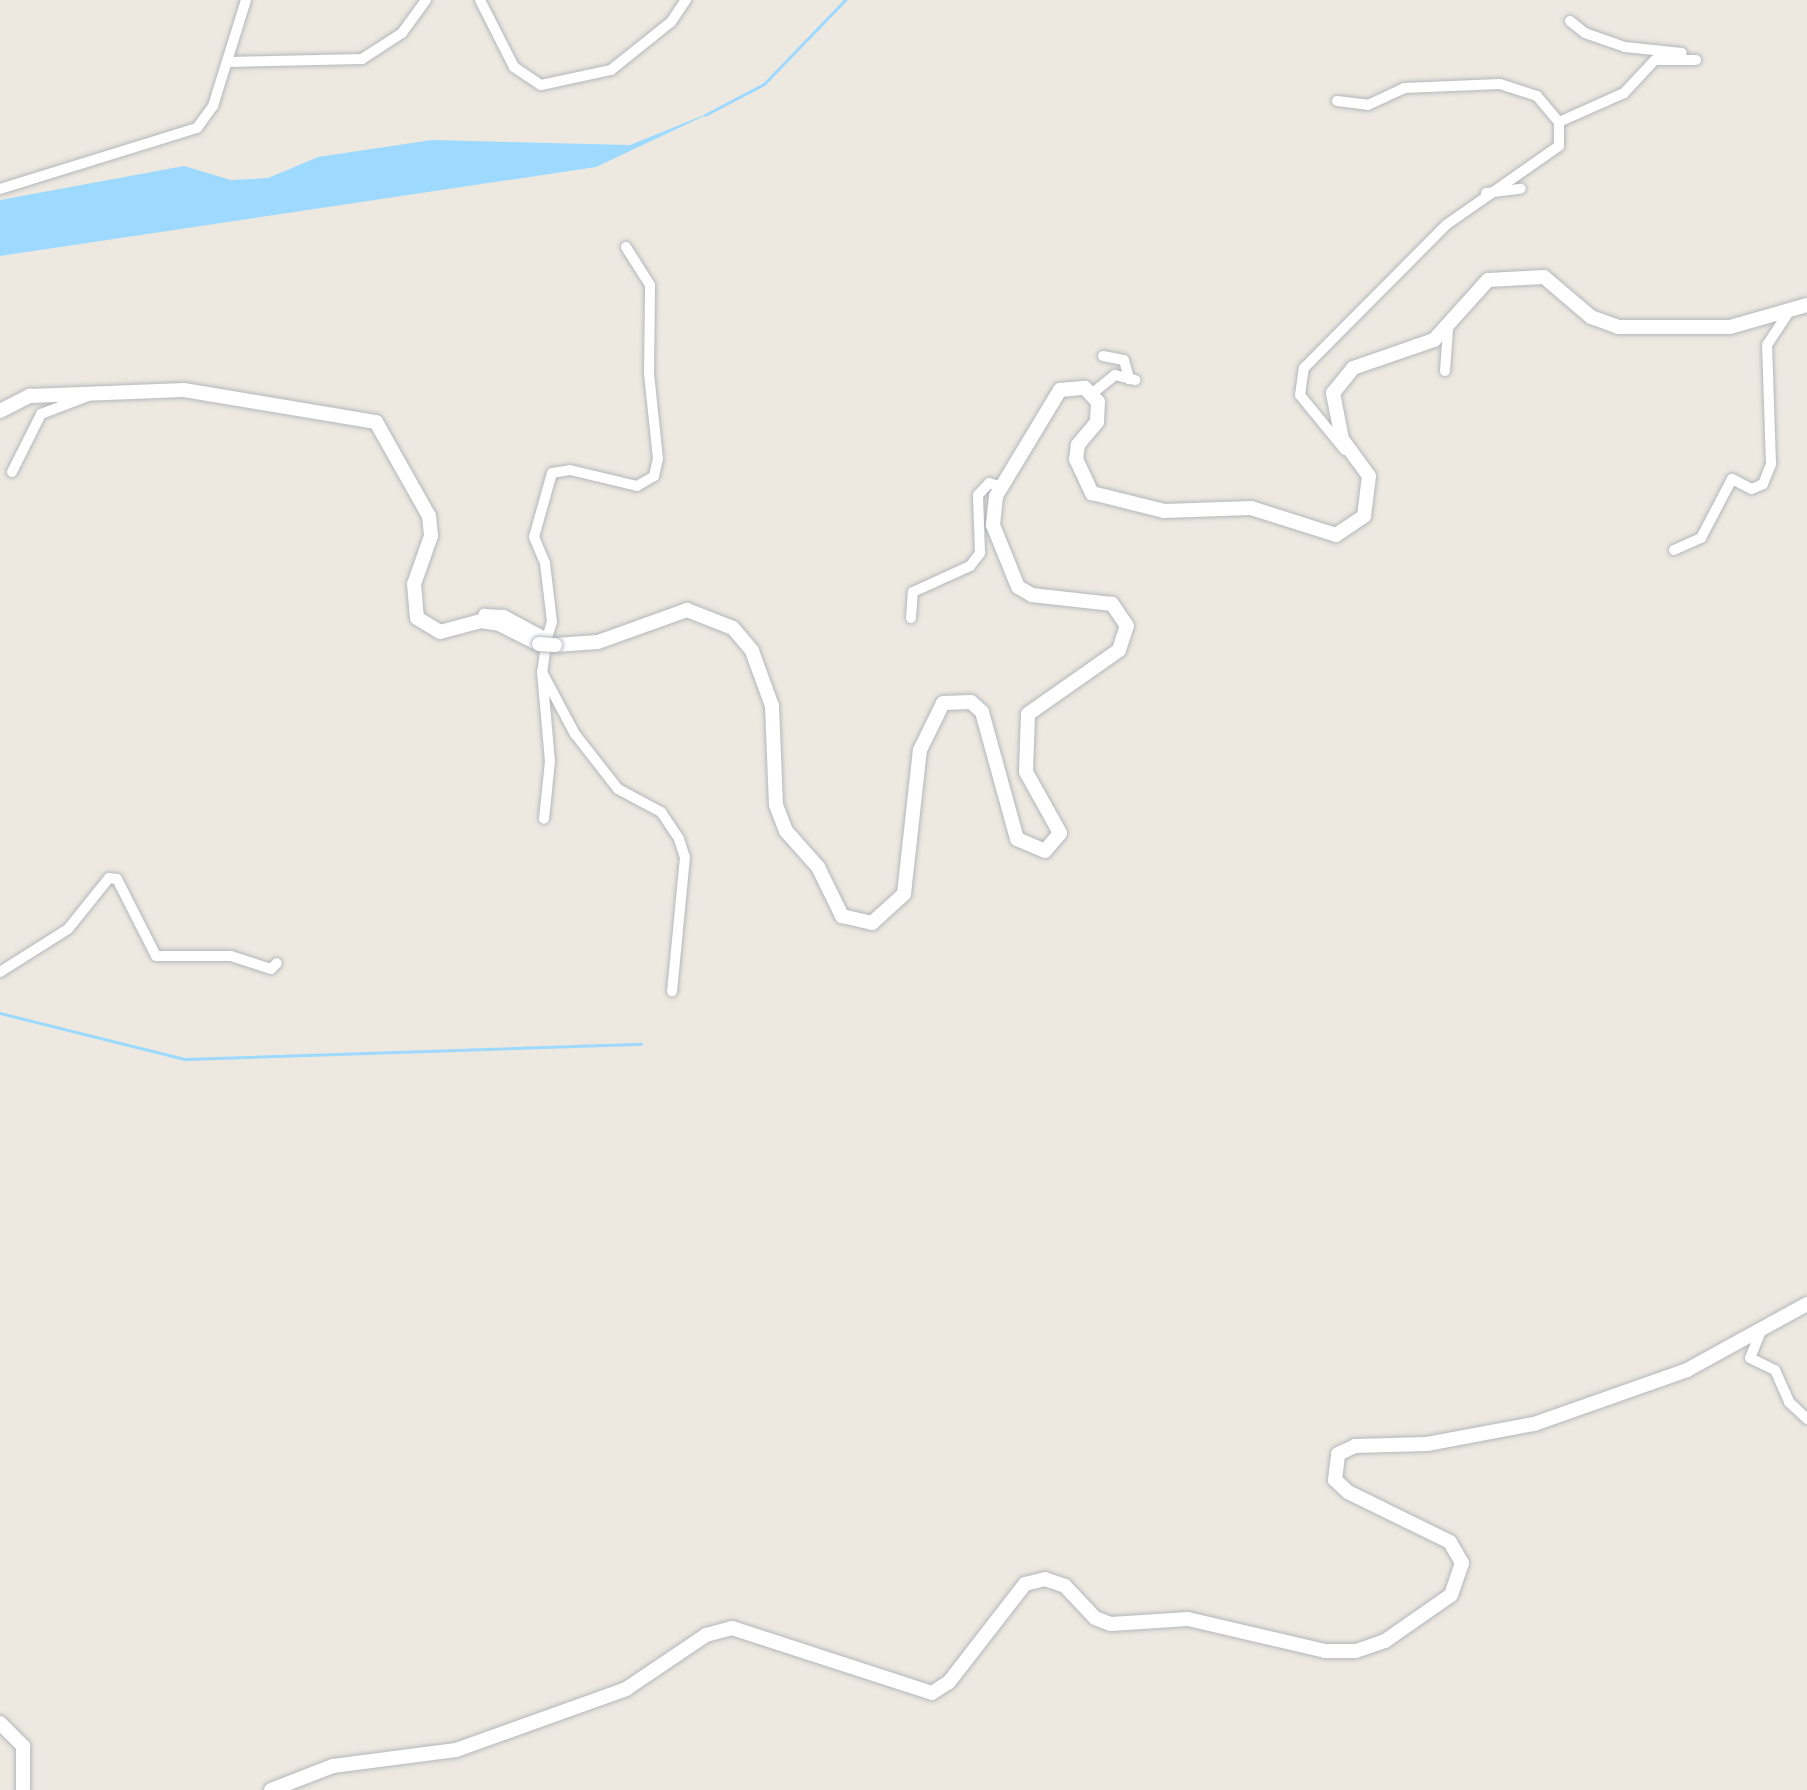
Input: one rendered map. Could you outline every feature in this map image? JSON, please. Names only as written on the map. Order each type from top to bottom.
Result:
[{"type":"street","points":[[0,189],[180,137],[208,116],[246,0]]},
{"type":"street","points":[[227,62],[362,58],[402,33],[426,0]]},
{"type":"street","points":[[480,0],[514,67],[541,84],[610,70],[671,22],[686,0]]},
{"type":"street","points":[[1559,122],[1624,94],[1655,60],[1696,60],[1664,48],[1625,47],[1584,33],[1570,20]]},
{"type":"street","points":[[1337,101],[1368,104],[1404,88],[1500,84],[1537,96],[1559,122],[1558,146],[1486,193],[1409,261],[1298,379],[1300,395],[1319,421],[1361,464]]},
{"type":"street","points":[[1486,193],[1521,190]]},
{"type":"street","points":[[544,819],[550,761],[542,672],[547,643],[545,563],[534,537],[552,473],[570,470],[636,486],[654,476],[658,459],[649,373],[650,285],[626,247]]},
{"type":"street","points":[[1103,356],[1124,360],[1132,379],[1104,379],[1094,392],[1097,422],[1078,444],[1078,470],[1092,493],[1110,500],[1199,513],[1251,508],[1336,535],[1364,516],[1370,476],[1338,428],[1333,393],[1354,368],[1448,329],[1488,280],[1505,274],[1544,277],[1591,317],[1618,327],[1730,327],[1807,305]]},
{"type":"street","points":[[1674,550],[1700,538],[1732,478],[1752,489],[1763,484],[1772,453],[1768,345],[1790,310]]},
{"type":"street","points":[[1445,371],[1448,329]]},
{"type":"street","points":[[0,411],[30,396],[184,390],[376,422],[429,516],[431,536],[414,584],[417,618],[440,632],[481,621],[547,643],[598,642],[687,610],[733,628],[752,652],[772,706],[776,805],[786,831],[818,866],[842,916],[872,923],[904,894],[920,750],[943,703],[971,702],[982,712],[1017,839],[1045,850],[1060,833],[1026,772],[1028,714],[1126,640],[1127,626],[1112,604],[1032,596],[1018,587],[993,525],[1002,487],[1060,390],[1094,392]]},
{"type":"street","points":[[12,472],[41,414],[93,393]]},
{"type":"street","points":[[911,618],[913,592],[970,566],[980,553],[978,494],[989,483],[1002,487]]},
{"type":"street","points":[[542,672],[592,758],[618,789],[662,812],[679,839],[685,857],[672,991]]},
{"type":"street","points":[[0,972],[68,928],[109,878],[117,879],[156,956],[231,956],[271,969],[277,962]]},
{"type":"street","points":[[271,1790],[316,1769],[456,1750],[626,1689],[706,1634],[732,1628],[932,1694],[950,1682],[1026,1584],[1045,1579],[1065,1586],[1095,1618],[1111,1624],[1188,1619],[1325,1651],[1356,1651],[1385,1641],[1451,1594],[1462,1563],[1450,1542],[1348,1492],[1335,1480],[1338,1454],[1355,1446],[1427,1444],[1534,1424],[1687,1370],[1807,1304]]},
{"type":"street","points":[[1761,1330],[1750,1358],[1775,1370],[1790,1402],[1807,1419]]},
{"type":"street","points":[[0,1723],[23,1746],[23,1790]]},
{"type":"water","points":[[719,109],[596,167],[0,256],[0,200],[184,166],[231,180],[268,178],[318,157],[432,140],[630,145]]},
{"type":"waterway","points":[[705,115],[764,84],[845,0]]},
{"type":"waterway","points":[[0,1013],[185,1059],[641,1044]]}]
